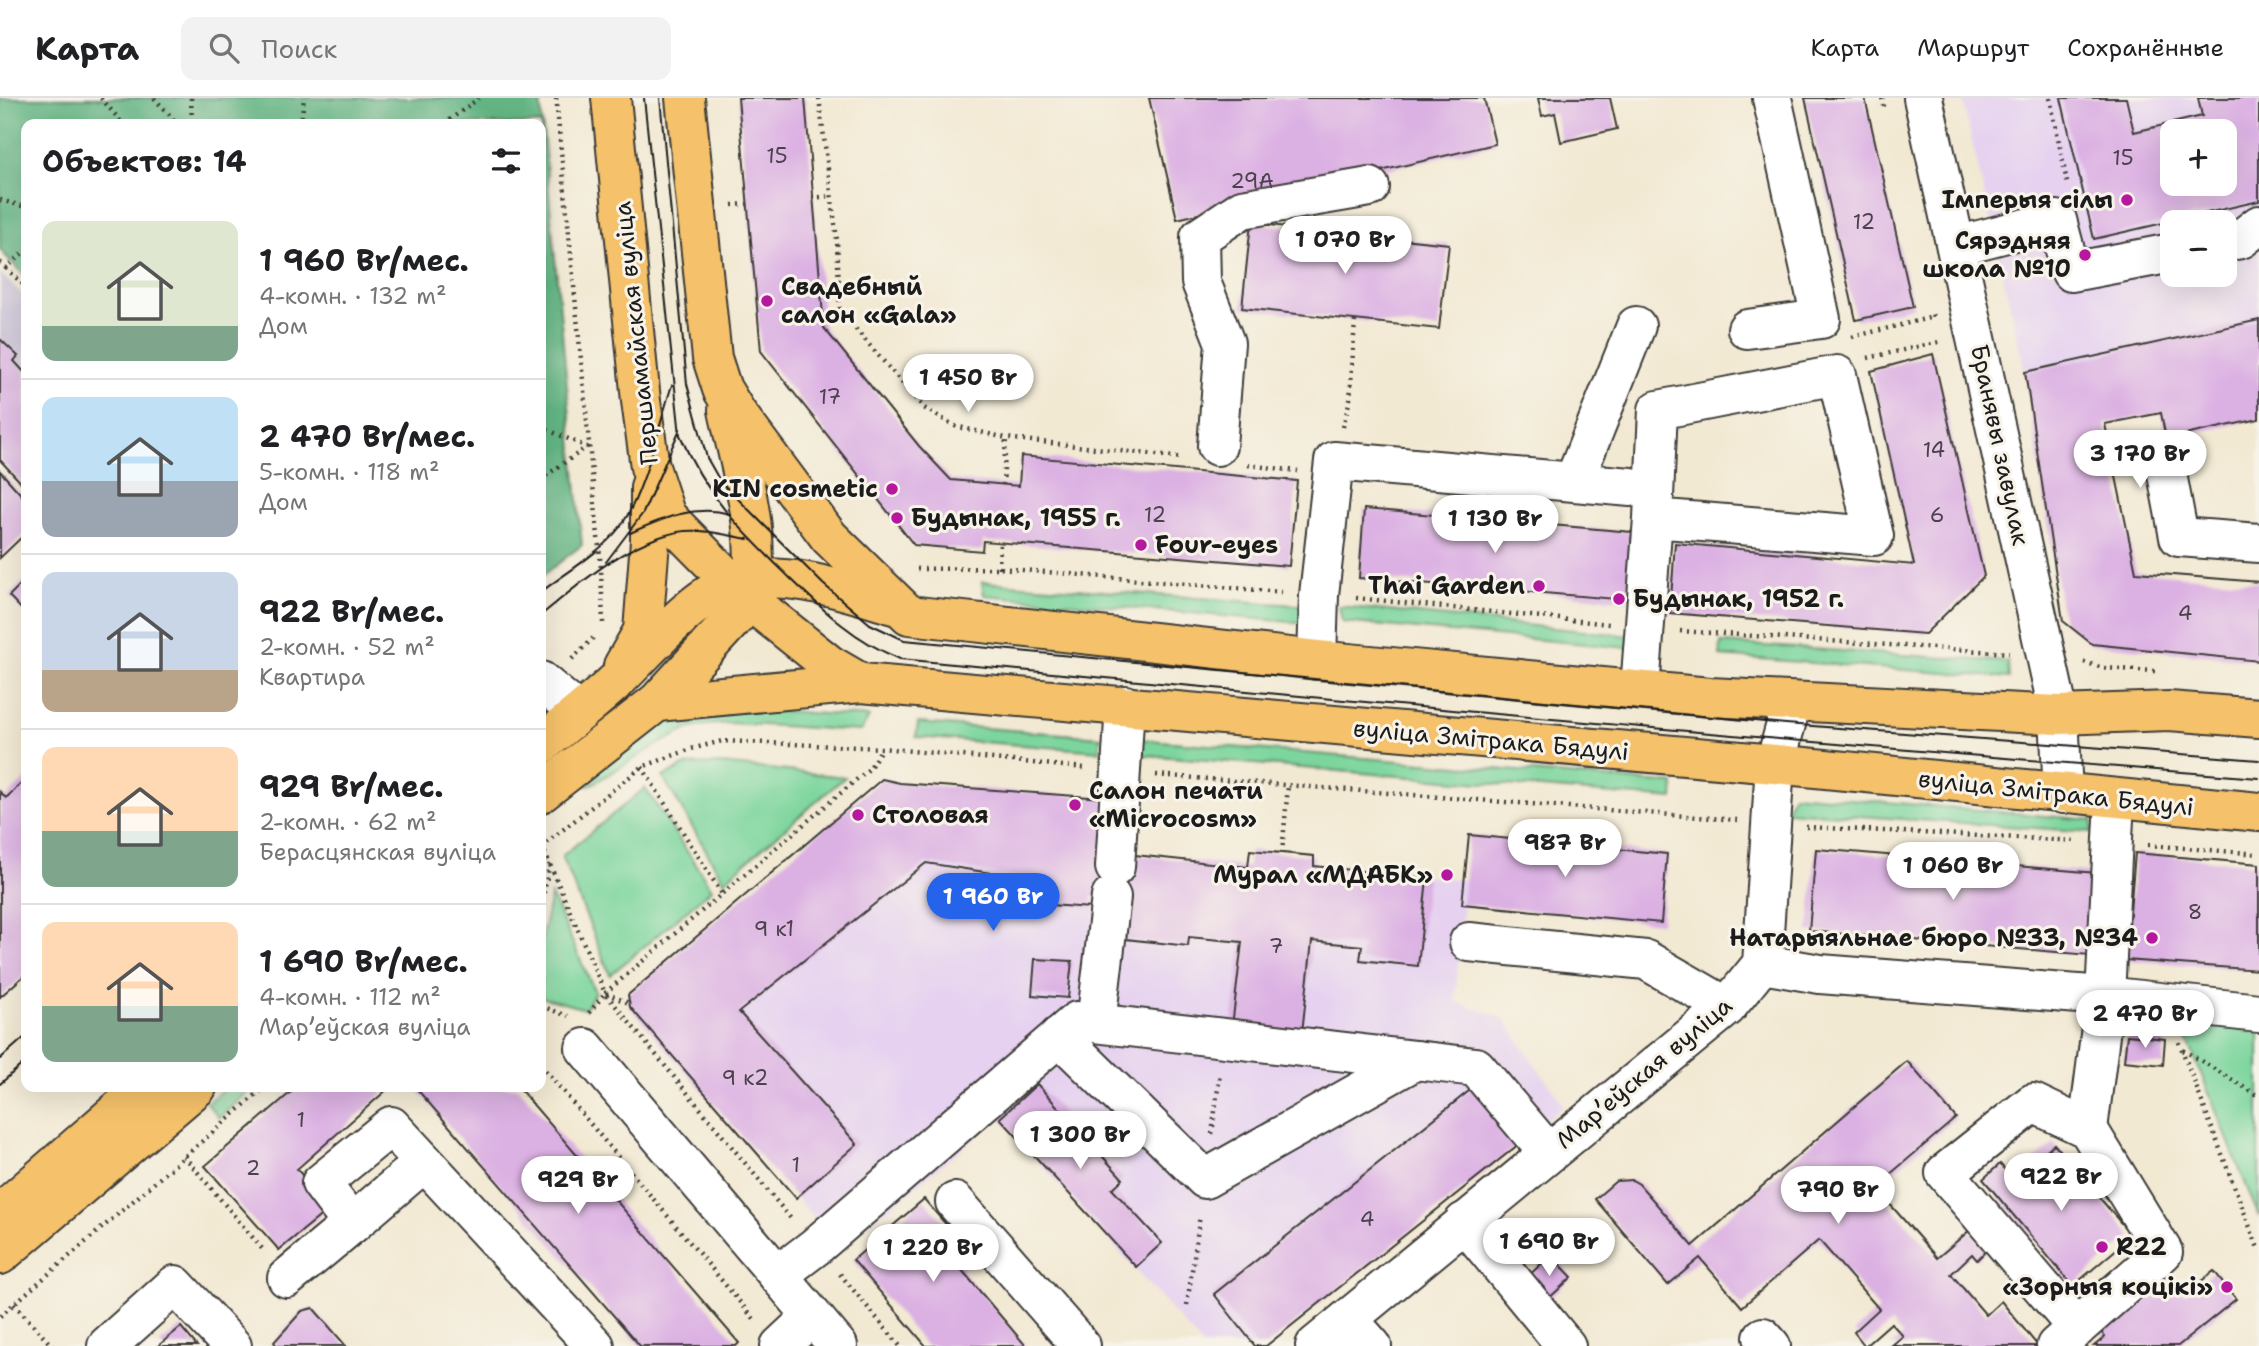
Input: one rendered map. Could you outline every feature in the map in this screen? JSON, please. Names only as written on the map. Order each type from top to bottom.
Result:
[{"type":"main road","name":"Першамайская вуліца","points":[[611,98],[650,467],[666,516],[745,588]]},
{"type":"main road","points":[[546,789],[657,702],[745,588],[755,544],[725,394],[712,358],[685,98]]},
{"type":"main road","points":[[725,394],[829,537],[909,615],[1317,660],[1792,702],[2059,715],[2169,711],[2259,718]]},
{"type":"main road","points":[[614,683],[643,631],[650,541],[650,467]]},
{"type":"main road","points":[[546,741],[614,683],[702,599],[745,588],[823,584],[901,608]]},
{"type":"main road","name":"вуліца Змітрака Бядулі","points":[[745,588],[830,665],[861,683],[1775,764],[2259,812]]},
{"type":"main road","points":[[657,702],[861,683]]},
{"type":"main road","points":[[0,1213],[139,1092]]},
{"type":"main road","points":[[0,1255],[191,1092]]},
{"type":"street","points":[[1747,329],[1821,319],[1772,98]]},
{"type":"street","name":"Бранявы завулак","points":[[1923,98],[2059,715],[2063,794]]},
{"type":"street","points":[[1217,456],[1225,343],[1201,282],[1200,237],[1242,209],[1370,187]]},
{"type":"street","points":[[1956,246],[2057,220],[2071,272],[2160,255]]},
{"type":"street","points":[[2237,240],[2259,225]]},
{"type":"street","points":[[1574,481],[1636,326]]},
{"type":"street","points":[[1640,689],[1654,518],[1658,411],[1837,375],[1874,536],[1654,518]]},
{"type":"street","points":[[2164,458],[2179,537],[2259,543]]},
{"type":"street","points":[[1317,660],[1319,595],[1334,468],[1574,481],[1630,487]]},
{"type":"street","points":[[546,685],[579,713]]},
{"type":"street","points":[[1792,702],[1775,764],[1762,964],[1820,974],[2105,996],[2259,1013]]},
{"type":"street","points":[[1096,1023],[1113,882],[1125,705]]},
{"type":"street","points":[[2088,1129],[2105,996],[2115,799]]},
{"type":"street","points":[[1469,942],[1646,960],[1727,1007]]},
{"type":"street","name":"Марʼеўская вуліца","points":[[1315,1346],[1360,1332],[1464,1222],[1727,1007],[1762,964]]},
{"type":"street","points":[[778,1275],[815,1247],[1077,1021],[1476,1067],[1540,1143],[1551,1150]]},
{"type":"street","points":[[579,1029],[838,1346]]},
{"type":"street","points":[[1059,1036],[1205,1179],[1416,1059]]},
{"type":"street","points":[[2033,1103],[2088,1129],[2163,1252],[2067,1337],[1945,1173],[2033,1103]]},
{"type":"street","points":[[352,1224],[321,1183],[391,1126],[422,1164],[595,1346]]},
{"type":"street","points":[[287,1278],[422,1164]]},
{"type":"street","points":[[955,1202],[1081,1346]]},
{"type":"street","points":[[1464,1222],[1566,1346]]},
{"type":"street","points":[[107,1346],[175,1285],[232,1346]]},
{"type":"street","points":[[770,1336],[812,1316]]},
{"type":"path","points":[[101,98],[119,119]]},
{"type":"path","points":[[154,98],[173,119]]},
{"type":"path","points":[[191,98],[192,119]]},
{"type":"path","points":[[302,119],[304,98]]},
{"type":"path","points":[[451,119],[479,98]]},
{"type":"path","points":[[556,98],[587,447],[601,568],[603,628]]},
{"type":"path","points":[[819,98],[832,196],[840,311],[924,408],[955,426],[1006,438],[1334,468],[1350,399],[1355,320]]},
{"type":"path","points":[[1882,98],[1888,124]]},
{"type":"path","points":[[2050,98],[2072,205],[2057,220]]},
{"type":"path","points":[[812,198],[832,196]]},
{"type":"path","points":[[0,200],[21,206]]},
{"type":"path","points":[[6,268],[21,254]]},
{"type":"path","points":[[0,262],[21,282]]},
{"type":"path","points":[[1821,319],[1844,340],[1933,317],[1930,304]]},
{"type":"path","points":[[1837,375],[1843,364],[1939,342]]},
{"type":"path","points":[[546,429],[587,447]]},
{"type":"path","points":[[1003,485],[1006,438]]},
{"type":"path","points":[[546,476],[587,447]]},
{"type":"path","points":[[999,568],[1000,542]]},
{"type":"path","points":[[910,565],[918,570],[999,568],[1319,595],[1646,628],[2009,654]]},
{"type":"path","points":[[2077,660],[2103,668],[2158,671]]},
{"type":"path","points":[[546,1009],[579,1029],[605,993],[869,768],[882,748]]},
{"type":"path","points":[[642,767],[722,894]]},
{"type":"path","points":[[1282,853],[1288,786]]},
{"type":"path","points":[[1792,826],[2114,843],[2259,854]]},
{"type":"path","points":[[546,853],[605,993],[900,1346]]},
{"type":"path","points":[[546,884],[551,862]]},
{"type":"path","points":[[605,993],[631,1004]]},
{"type":"path","points":[[2164,1002],[2259,1251]]},
{"type":"path","points":[[2182,1050],[2259,1096]]},
{"type":"path","points":[[546,1071],[770,1336]]},
{"type":"path","points":[[0,1316],[259,1092]]},
{"type":"path","points":[[183,1156],[287,1278]]},
{"type":"path","points":[[14,1304],[52,1346]]},
{"type":"shaded area","name":"Сярэдняя школа №10","points":[[1962,98],[2259,98],[2259,320],[2025,372]]},
{"type":"shaded area","points":[[0,273],[21,293],[21,379],[0,365]]},
{"type":"shaded area","points":[[882,779],[900,783],[1103,798],[1135,855],[1248,867],[1250,850],[1314,856],[1314,866],[1465,880],[1455,1001],[1504,1019],[1564,1106],[1266,1346],[1203,1346],[1000,1118],[840,1248],[630,1007],[628,995]]},
{"type":"green space","points":[[0,98],[540,98],[542,119],[21,119],[21,272],[0,250]]},
{"type":"green space","points":[[546,162],[582,545],[546,573]]},
{"type":"green space","points":[[982,582],[1309,606],[1302,623],[984,595]]},
{"type":"green space","points":[[1339,606],[1633,636],[1629,648],[1342,622]]},
{"type":"green space","points":[[1721,643],[2008,662],[2009,678],[1720,656]]},
{"type":"green space","points":[[735,708],[869,717],[861,731],[731,723],[706,725],[688,729],[659,744],[594,783],[586,786],[581,780],[651,729],[681,715]]},
{"type":"green space","points":[[918,723],[1101,737],[1099,751],[916,737]]},
{"type":"green space","points":[[1137,739],[1674,784],[1673,799],[1134,754]]},
{"type":"green space","points":[[722,764],[845,777],[724,881],[663,777],[686,765]]},
{"type":"green space","points":[[645,788],[712,889],[610,975],[562,856]]},
{"type":"green space","points":[[1793,794],[2092,820],[2092,832],[1786,811]]},
{"type":"green space","points":[[551,895],[595,992],[585,1009],[546,998],[546,918]]},
{"type":"green space","points":[[2179,1019],[2259,1033],[2259,1217]]},
{"type":"green space","points":[[220,1092],[248,1092],[219,1118],[207,1103]]},
{"type":"building","points":[[738,98],[805,98],[824,328],[919,446],[951,480],[1019,486],[1021,456],[1297,481],[1289,566],[983,541],[982,551],[914,545],[761,351]]},
{"type":"building","points":[[1149,98],[1484,98],[1495,144],[1177,219]]},
{"type":"building","points":[[1538,98],[1610,98],[1617,129],[1561,142],[1555,113],[1542,116]]},
{"type":"building","points":[[1805,98],[1865,98],[1913,307],[1856,320]]},
{"type":"building","points":[[2061,98],[2126,98],[2134,132],[2160,126],[2160,196],[2237,196],[2237,119],[2189,119],[2202,116],[2198,98],[2259,98],[2259,201],[2220,210],[2160,210],[2160,224],[2094,239]]},
{"type":"building","points":[[1251,223],[1449,244],[1439,329],[1242,308]]},
{"type":"building","points":[[2259,320],[2259,419],[2166,439],[2161,413],[2105,424],[2136,572],[2259,582],[2259,661],[2092,644],[2063,621],[2025,372]]},
{"type":"building","points":[[0,339],[18,356],[14,361],[21,369],[21,483],[0,460]]},
{"type":"building","points":[[1933,354],[1984,576],[1925,634],[1670,613],[1675,543],[1914,565],[1871,371]]},
{"type":"building","points":[[0,471],[21,494],[21,538],[0,558]]},
{"type":"building","points":[[1364,509],[1632,532],[1628,600],[1359,578]]},
{"type":"building","points":[[21,584],[21,609],[9,596]]},
{"type":"building","points":[[882,779],[900,783],[1103,798],[1135,855],[1248,867],[1250,850],[1314,856],[1314,866],[1427,878],[1418,966],[1360,960],[1362,946],[1312,941],[1301,1042],[1231,1035],[1242,942],[1189,937],[1188,946],[1126,939],[1130,898],[1091,896],[1091,908],[1050,905],[1051,882],[926,863],[739,1012],[857,1144],[796,1198],[630,1007],[628,995]]},
{"type":"building","points":[[21,784],[21,978],[0,997],[0,792],[6,798]]},
{"type":"building","points":[[1469,835],[1667,854],[1661,923],[1462,904]]},
{"type":"building","points":[[1816,849],[2097,873],[2090,955],[1809,931]]},
{"type":"building","points":[[2135,853],[2259,864],[2259,970],[2126,960]]},
{"type":"building","points":[[1035,959],[1072,961],[1068,998],[1032,995]]},
{"type":"building","points":[[2127,1035],[2165,1039],[2163,1065],[2124,1061]]},
{"type":"building","points":[[1907,1061],[1956,1118],[1875,1187],[1937,1258],[1970,1230],[1987,1250],[1977,1260],[1972,1254],[1951,1274],[1986,1315],[2001,1301],[2038,1346],[1891,1346],[1903,1336],[1891,1323],[1865,1346],[1854,1332],[1879,1309],[1819,1240],[1742,1307],[1700,1258],[1668,1285],[1595,1199],[1616,1181],[1632,1180],[1639,1184],[1693,1246]]},
{"type":"building","points":[[1037,1084],[1123,1179],[1112,1189],[1162,1243],[1136,1267],[1000,1118]]},
{"type":"building","points":[[1474,1087],[1519,1144],[1266,1346],[1255,1346],[1214,1294]]},
{"type":"building","points":[[291,1092],[384,1092],[297,1169],[330,1208],[279,1250],[205,1166]]},
{"type":"building","points":[[419,1092],[522,1092],[739,1343],[736,1346],[640,1346]]},
{"type":"building","points":[[2054,1144],[2132,1236],[2073,1286],[1983,1179],[2000,1164],[2013,1179]]},
{"type":"building","points":[[924,1199],[974,1257],[961,1269],[1026,1346],[926,1346],[853,1260]]},
{"type":"building","points":[[1551,1255],[1572,1277],[1546,1301],[1526,1278]]},
{"type":"building","points":[[2163,1266],[2185,1294],[2214,1271],[2236,1299],[2178,1346],[2094,1346],[2105,1337],[2093,1322]]},
{"type":"building","points":[[313,1308],[346,1346],[277,1346],[274,1342],[302,1311]]},
{"type":"building","points":[[181,1327],[197,1346],[158,1346]]},
{"type":"tram line","points":[[644,98],[680,435],[690,457],[727,512],[815,602],[854,634],[900,659],[1749,736],[2259,778]]},
{"type":"tram line","points":[[660,98],[687,384],[707,458],[720,481],[823,584],[870,624],[904,640],[1786,724],[2259,760]]},
{"type":"tram line","points":[[546,588],[593,554],[620,527],[629,513],[644,478],[672,385]]},
{"type":"tram line","points":[[606,562],[643,513],[680,429]]},
{"type":"tram line","points":[[630,533],[678,514],[704,511],[730,514]]},
{"type":"tram line","points":[[546,611],[605,565],[659,537],[695,531],[748,539]]},
{"type":"tram line","points":[[0,1059],[21,1040]]},
{"type":"tram line","points":[[0,1084],[21,1065]]},
{"type":"place","name":"Імперыя сілы","points":[[2127,200]]},
{"type":"place","name":"Сярэдняя школа №10","points":[[2085,255]]},
{"type":"place","name":"Свадебный салон «Gala»","points":[[767,301]]},
{"type":"place","name":"KIN cosmetic","points":[[892,489]]},
{"type":"place","name":"Будынак, 1955 г.","points":[[897,518]]},
{"type":"place","name":"Four-eyes","points":[[1141,545]]},
{"type":"place","name":"Thai Garden","points":[[1539,586]]},
{"type":"place","name":"Будынак, 1952 г.","points":[[1619,599]]},
{"type":"place","name":"Салон печати «Microcosm»","points":[[1075,805]]},
{"type":"place","name":"Столовая","points":[[858,815]]},
{"type":"place","name":"Мурал «МДАБК»","points":[[1447,875]]},
{"type":"place","name":"Натарыяльнае бюро №33, №34","points":[[2152,938]]},
{"type":"place","name":"R22","points":[[2102,1247]]},
{"type":"place","name":"«Зорныя коцікі»","points":[[2227,1287]]}]
